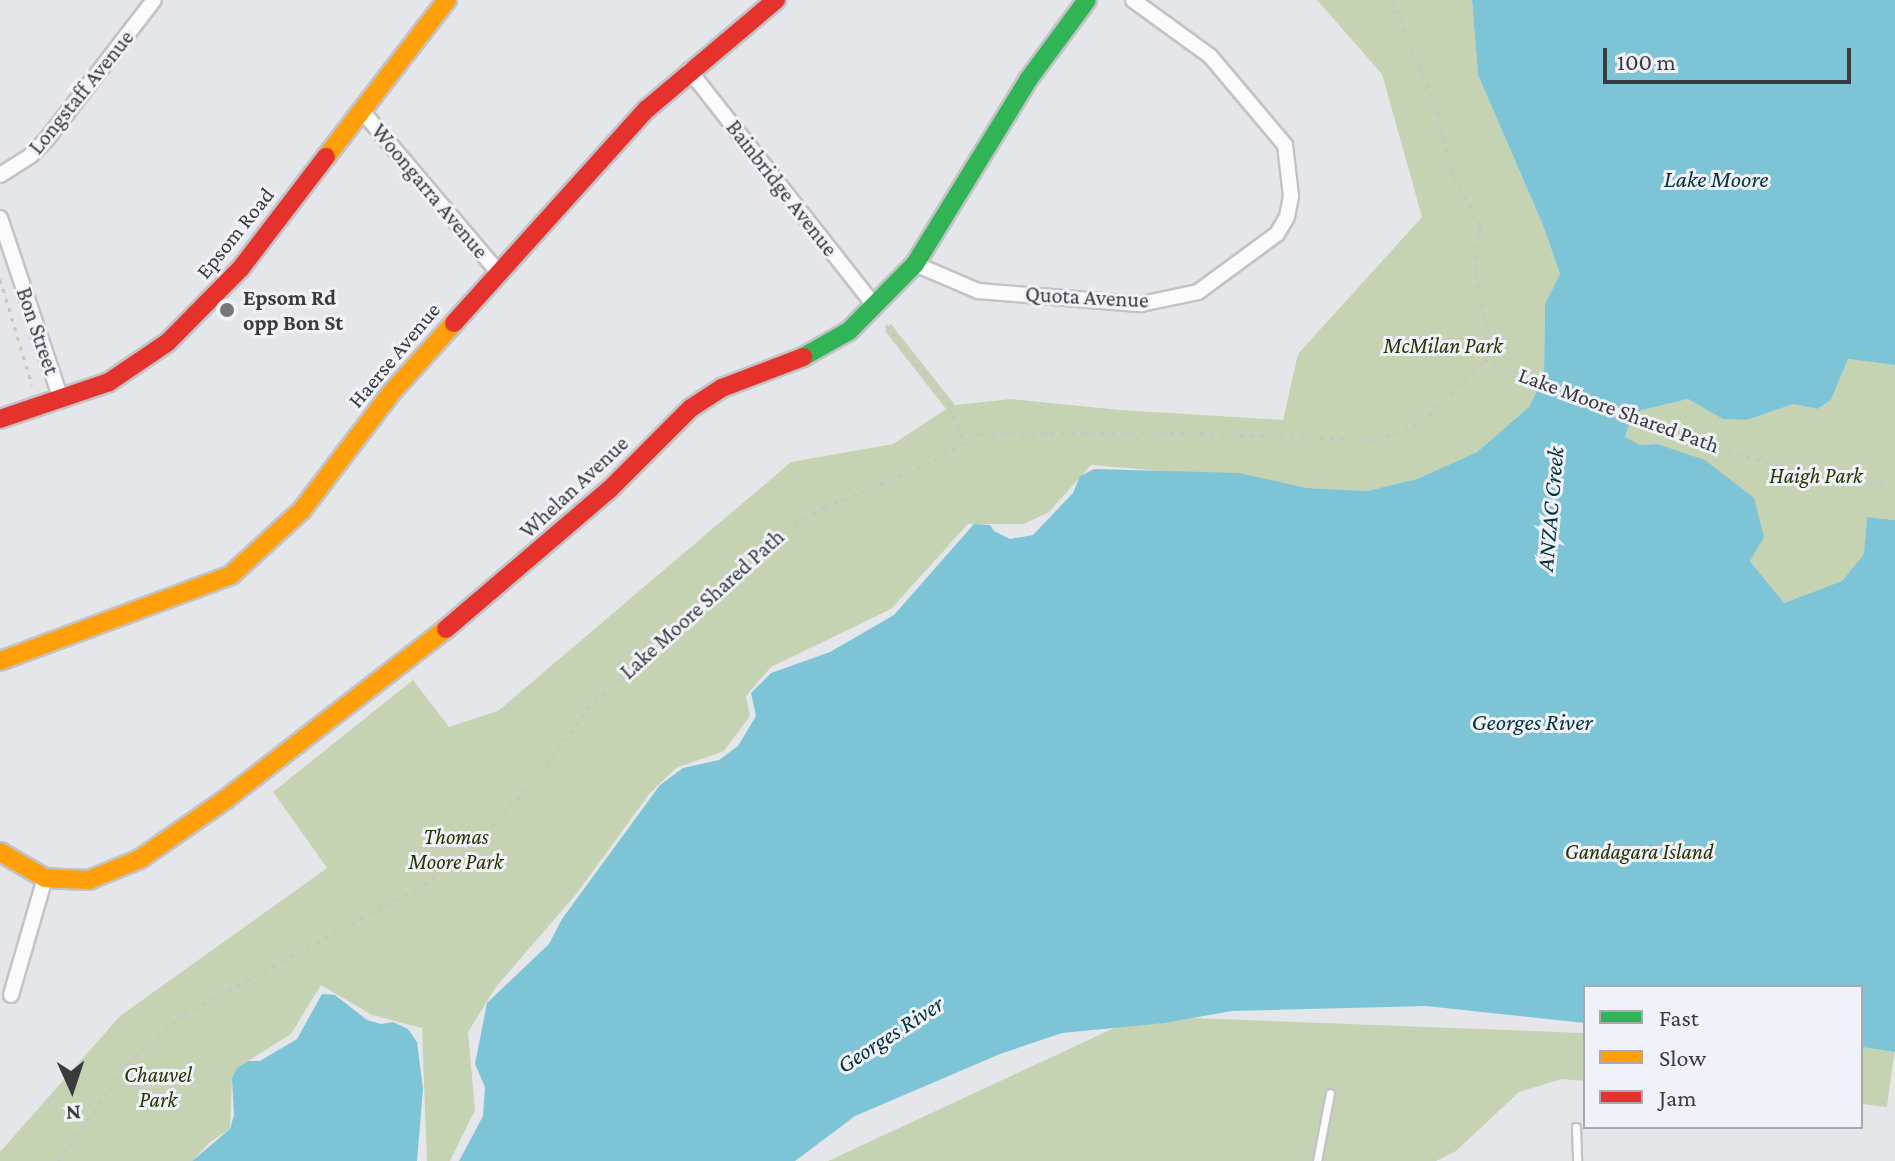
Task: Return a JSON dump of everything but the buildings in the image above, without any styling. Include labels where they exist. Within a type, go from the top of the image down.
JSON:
[{"type":"street","name":"Longstaff Avenue","points":[[0,175],[30,156],[47,139],[154,0]]},
{"type":"street","name":"Epsom Road","points":[[0,419],[61,399],[127,371],[199,313],[241,268],[447,0]]},
{"type":"street","name":"Haerse Avenue","points":[[0,661],[231,575],[302,510],[391,393],[497,271],[548,222],[647,109],[689,70],[776,0]]},
{"type":"street","name":"Whelan Avenue","points":[[0,852],[45,878],[89,880],[140,859],[226,799],[486,598],[609,490],[691,408],[722,388],[824,348],[849,331],[915,264],[1028,80],[1087,0]]},
{"type":"street","name":"Quota Avenue","points":[[915,264],[978,291],[1141,304],[1198,292],[1277,234],[1287,217],[1291,196],[1285,145],[1210,56],[1133,0]]},
{"type":"street","name":"Bainbridge Avenue","points":[[689,70],[875,306]]},
{"type":"street","name":"Woongarra Avenue","points":[[362,111],[497,271]]},
{"type":"street","name":"Bon Street","points":[[0,218],[61,399]]},
{"type":"street","points":[[11,995],[45,878]]},
{"type":"lane","points":[[1317,1161],[1330,1093]]},
{"type":"lane","points":[[1576,1127],[1577,1161]]},
{"type":"path","points":[[1393,0],[1440,119],[1450,169],[1480,225],[1475,274],[1488,330],[1484,360]]},
{"type":"path","name":"Bon Street","points":[[0,279],[32,385]]},
{"type":"path","points":[[886,325],[950,406],[964,442]]},
{"type":"path","name":"Lake Moore Shared Path","points":[[58,1161],[128,1064],[184,1014],[424,885],[497,822],[547,766],[587,709],[786,528],[825,507],[917,469],[981,434],[1160,432],[1376,440],[1422,422],[1484,360],[1764,462],[1849,484],[1895,482]]},
{"type":"green space","points":[[1317,0],[1472,0],[1478,75],[1543,225],[1560,274],[1545,304],[1544,376],[1529,407],[1477,452],[1417,479],[1367,491],[1307,488],[1270,480],[1091,465],[1049,512],[1024,524],[968,524],[891,609],[771,667],[746,696],[750,716],[724,751],[676,768],[650,793],[577,893],[496,987],[468,1032],[475,1110],[450,1161],[427,1161],[422,1028],[372,1015],[321,985],[291,1034],[237,1068],[232,1078],[230,1129],[209,1143],[192,1161],[0,1161],[0,1152],[120,1016],[327,868],[273,792],[413,680],[449,727],[498,711],[791,462],[893,444],[946,409],[885,331],[891,324],[955,405],[1011,399],[1120,410],[1283,420],[1298,354],[1422,217],[1382,74]]},
{"type":"green space","name":"Haigh Park","points":[[1848,359],[1895,365],[1895,520],[1867,517],[1864,554],[1842,581],[1784,603],[1657,444],[1640,445],[1625,438],[1634,412],[1688,399],[1724,419],[1747,420],[1793,404],[1817,409],[1831,400]]},
{"type":"green space","points":[[1140,1016],[1583,1033],[1583,1081],[1562,1079],[1519,1092],[1456,1151],[1436,1161],[828,1161]]},
{"type":"green space","points":[[1863,1047],[1895,1052],[1887,1107],[1863,1104]]},
{"type":"water","name":"Georges River","points":[[1472,0],[1895,0],[1895,365],[1848,359],[1831,400],[1817,409],[1793,404],[1747,420],[1723,419],[1688,399],[1634,412],[1625,437],[1640,445],[1657,444],[1705,460],[1754,498],[1764,537],[1750,561],[1784,603],[1842,581],[1864,554],[1867,517],[1895,520],[1895,1052],[1863,1047],[1863,985],[1583,985],[1583,1023],[1426,1006],[1232,1011],[1164,1023],[1062,1033],[1000,1054],[855,1116],[795,1161],[459,1161],[483,1116],[485,1087],[475,1064],[487,1003],[549,944],[562,919],[660,785],[683,768],[719,760],[738,746],[756,716],[751,693],[771,673],[830,652],[894,615],[974,524],[990,525],[994,531],[1010,539],[1033,535],[1073,493],[1080,476],[1094,469],[1239,473],[1307,488],[1367,491],[1417,479],[1477,452],[1529,407],[1544,376],[1545,304],[1560,274],[1543,225],[1478,75]]},
{"type":"water","points":[[322,994],[335,995],[367,1020],[381,1024],[393,1022],[408,1029],[417,1042],[423,1089],[417,1161],[192,1161],[230,1129],[234,1115],[232,1078],[237,1068],[248,1061],[260,1061],[297,1039]]},
{"type":"traffic: fast","points":[[803,357],[849,331],[915,264],[1028,80],[1087,0]]},
{"type":"traffic: slow","points":[[326,157],[447,0]]},
{"type":"traffic: slow","points":[[0,661],[231,575],[302,510],[391,393],[454,323]]},
{"type":"traffic: slow","points":[[0,852],[45,878],[63,879],[89,880],[140,859],[226,799],[446,629]]},
{"type":"traffic: jam","points":[[454,323],[647,109],[776,0]]},
{"type":"traffic: jam","points":[[0,419],[109,382],[168,342],[241,268],[326,157]]},
{"type":"traffic: jam","points":[[446,629],[609,490],[691,408],[722,388],[803,357]]},
{"type":"place","name":"Epsom Rd opp Bon St","points":[[227,310]]},
{"type":"water label","name":"Lake Moore","points":[[1716,179]]},
{"type":"water label","name":"ANZAC Creek","points":[[1550,509]]},
{"type":"park label","name":"McMilan Park","points":[[1443,346]]},
{"type":"park label","name":"Thomas Moore Park","points":[[456,848]]},
{"type":"park label","name":"Gandagara Island","points":[[1639,852]]},
{"type":"park label","name":"Chauvel Park","points":[[158,1086]]}]
